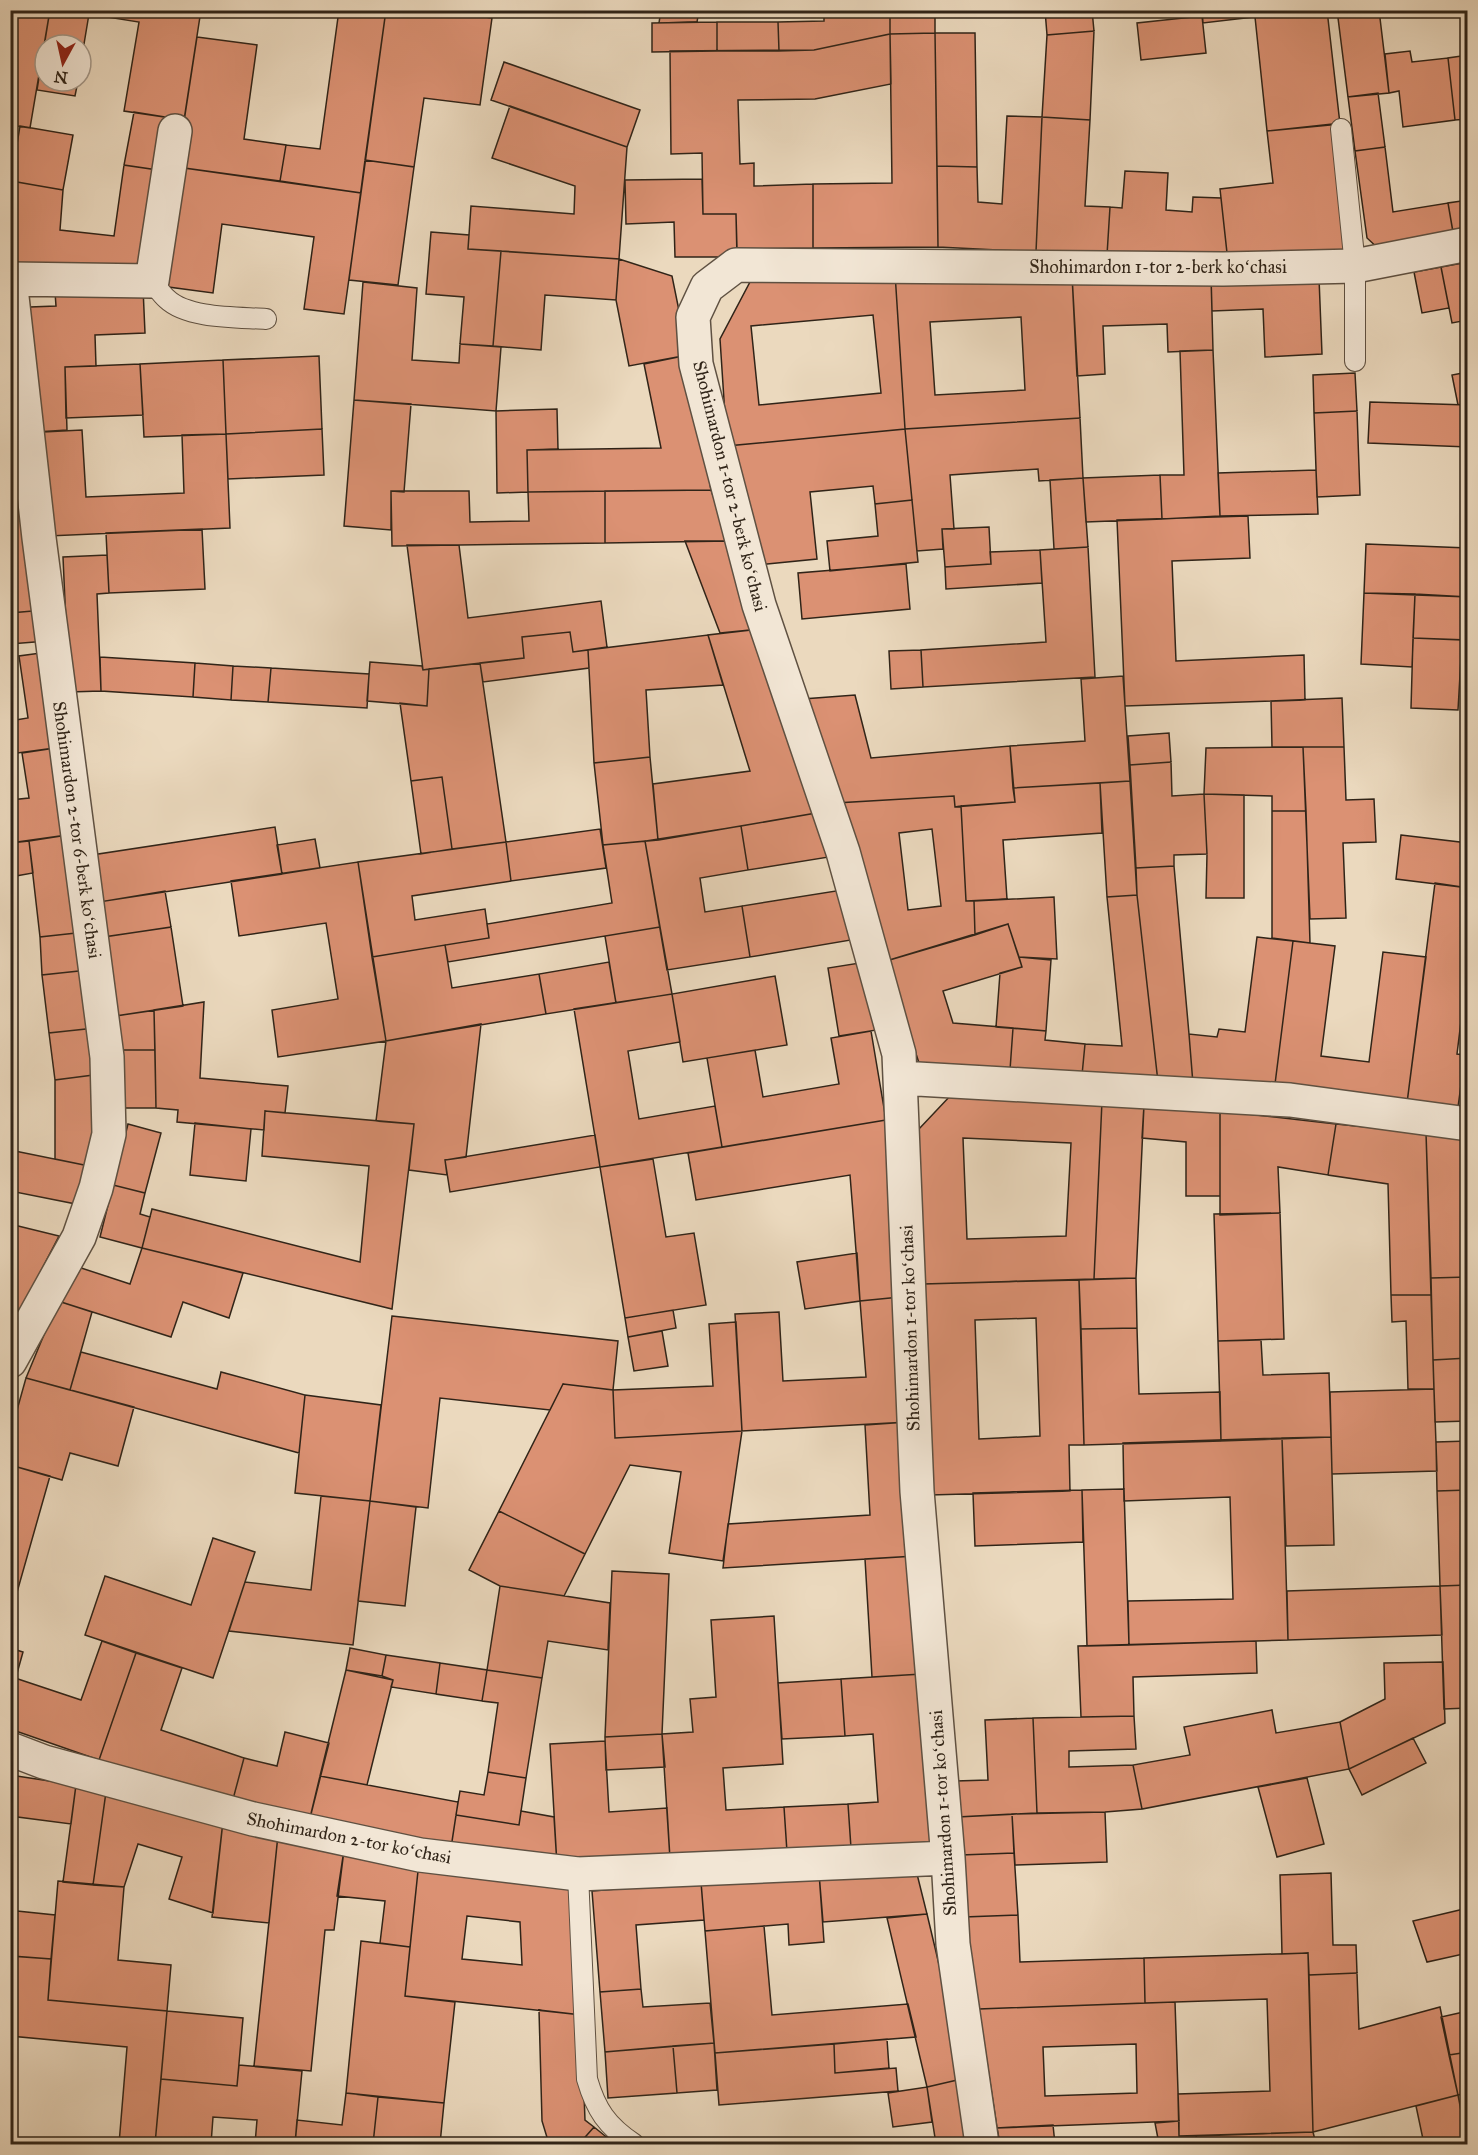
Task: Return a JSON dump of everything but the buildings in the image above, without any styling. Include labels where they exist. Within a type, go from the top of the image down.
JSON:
[{"type":"street","points":[[11,279],[152,281],[175,131]]},
{"type":"street","name":"Shohimardon 1-tor 2-berk koʻchasi","points":[[900,1078],[899,1054],[843,852],[759,605],[696,364],[693,317],[707,287],[736,265],[1212,269],[1355,266],[1467,244]]},
{"type":"street","name":"Shohimardon 2-tor 6-berk koʻchasi","points":[[10,1361],[79,1237],[96,1188],[109,1134],[107,1057],[39,538],[11,279]]},
{"type":"street","points":[[900,1078],[1290,1100],[1467,1124]]},
{"type":"street","name":"Shohimardon 1-tor koʻchasi","points":[[900,1078],[917,1491],[948,1858],[953,1944],[982,2145]]},
{"type":"street","name":"Shohimardon 2-tor koʻchasi","points":[[10,1749],[44,1762],[253,1819],[420,1855],[578,1874],[948,1858]]},
{"type":"lane","points":[[1341,129],[1355,266],[1355,361]]},
{"type":"lane","points":[[152,281],[167,300],[195,313],[266,319]]},
{"type":"lane","points":[[578,1874],[587,2079],[594,2101],[603,2117],[633,2145]]}]
